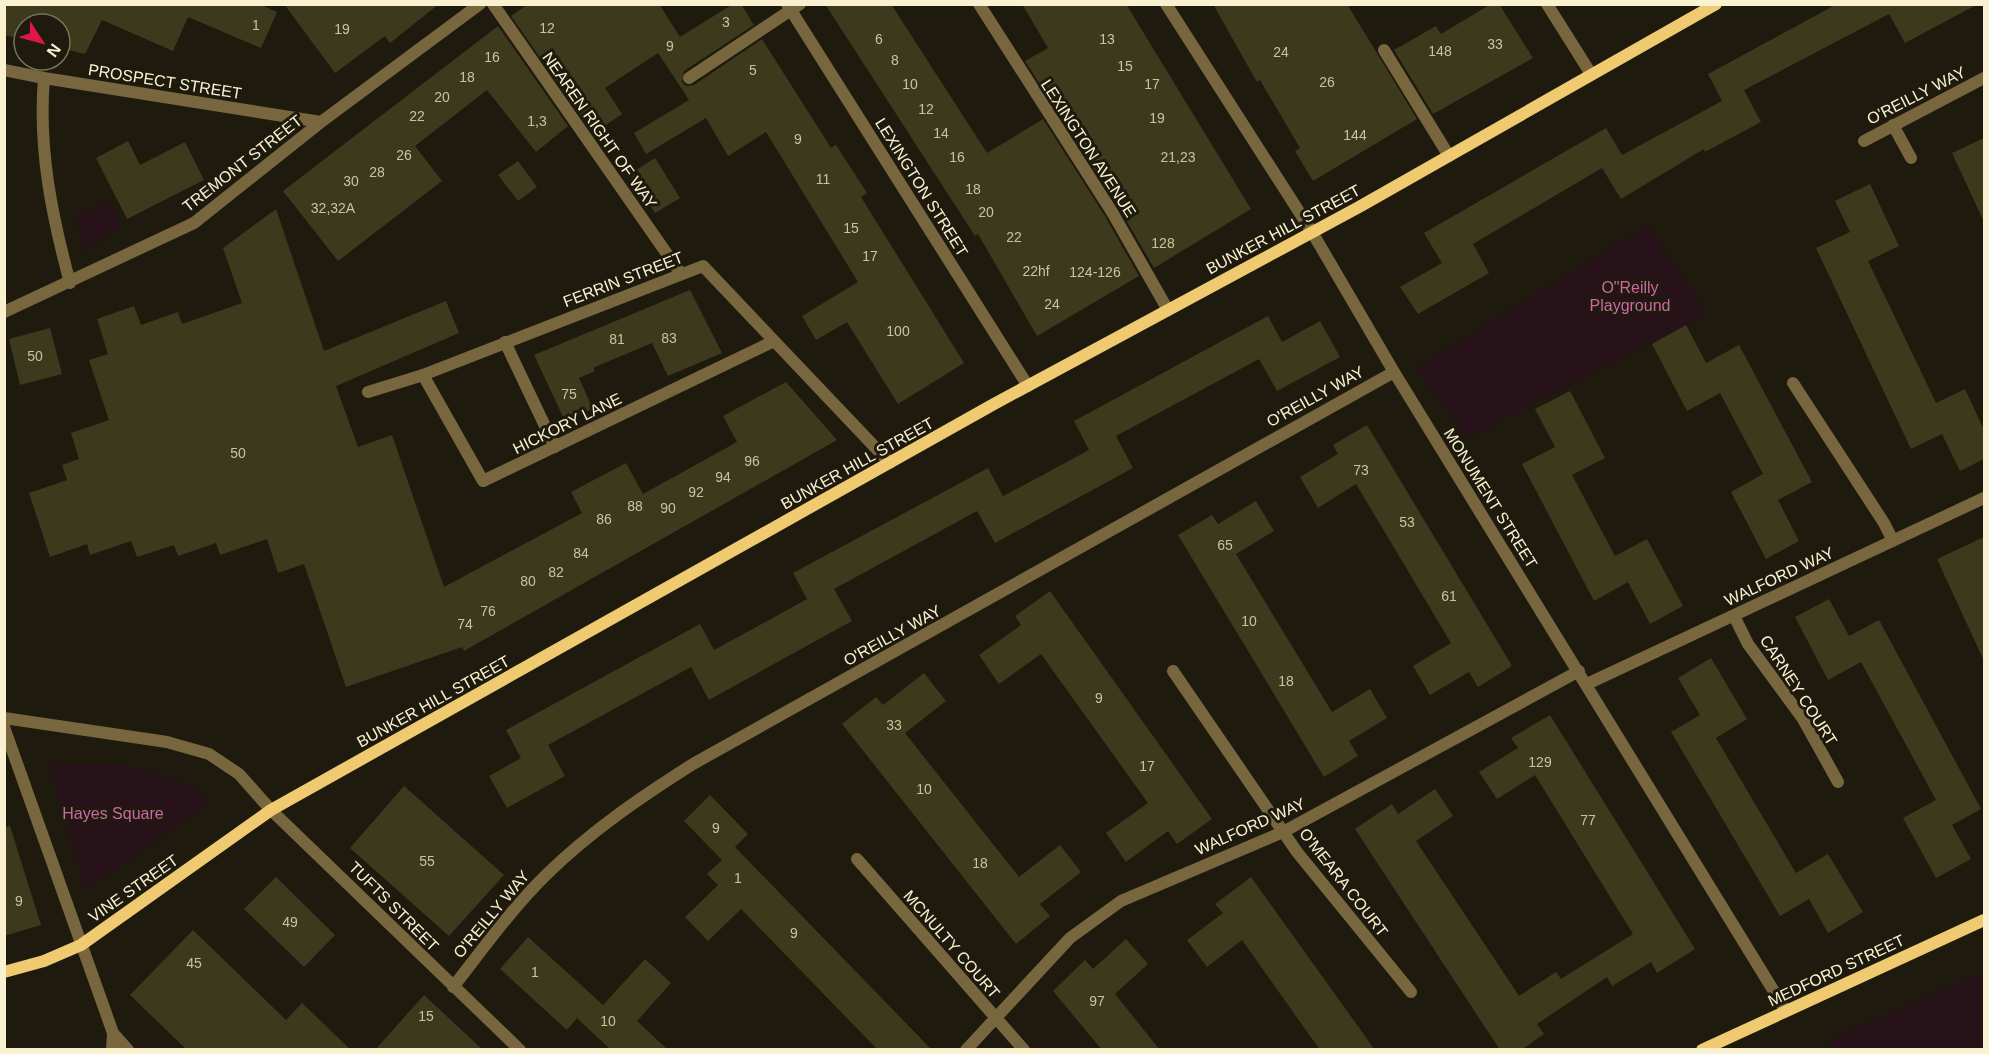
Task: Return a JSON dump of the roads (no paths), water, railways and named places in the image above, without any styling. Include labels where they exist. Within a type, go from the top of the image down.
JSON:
[{"type":"main road","name":"BUNKER HILL STREET","points":[[271,810],[890,463],[1449,156],[1716,4]]},
{"type":"main road","name":"VINE STREET","points":[[4,972],[44,961],[81,945],[271,810]]},
{"type":"main road","name":"MEDFORD STREET","points":[[1702,1050],[1984,920]]},
{"type":"street","name":"TREMONT STREET","points":[[4,312],[194,223],[321,122],[480,4]]},
{"type":"street","name":"NEAREN RIGHT OF WAY","points":[[493,4],[681,274]]},
{"type":"street","name":"LEXINGTON AVENUE","points":[[979,4],[1112,212],[1168,310]]},
{"type":"street","name":"MONUMENT STREET","points":[[1166,4],[1312,232],[1394,372],[1786,1011]]},
{"type":"street","points":[[1547,4],[1591,74]]},
{"type":"street","points":[[689,78],[792,6]]},
{"type":"street","name":"LEXINGTON STREET","points":[[792,6],[1028,387]]},
{"type":"street","points":[[1384,50],[1449,156]]},
{"type":"street","name":"PROSPECT STREET","points":[[4,70],[321,122]]},
{"type":"street","points":[[44,78],[41,116],[53,221],[70,283]]},
{"type":"street","name":"O'REILLY WAY","points":[[1863,141],[1984,78]]},
{"type":"street","points":[[1893,125],[1911,158]]},
{"type":"street","name":"FERRIN STREET","points":[[368,392],[423,375],[703,266],[890,463]]},
{"type":"street","name":"HICKORY LANE","points":[[423,375],[483,481],[774,341]]},
{"type":"street","points":[[505,342],[555,447]]},
{"type":"street","name":"O'REILLY WAY","points":[[453,987],[545,875],[590,835],[642,796],[703,759],[1394,372]]},
{"type":"street","points":[[1793,383],[1884,523],[1893,541]]},
{"type":"street","name":"WALFORD WAY","points":[[1587,684],[1984,498]]},
{"type":"street","name":"CARNEY COURT","points":[[1734,616],[1748,644],[1803,719],[1838,782]]},
{"type":"street","name":"O'MEARA COURT","points":[[1173,670],[1283,832],[1411,992]]},
{"type":"street","name":"WALFORD WAY","points":[[966,1050],[1070,938],[1114,905],[1132,894],[1283,832],[1579,671]]},
{"type":"street","points":[[4,718],[167,742],[209,754],[239,774],[271,810]]},
{"type":"street","points":[[4,727],[113,1033],[128,1050]]},
{"type":"street","name":"TUFTS STREET","points":[[271,810],[520,1050]]},
{"type":"street","name":"MCNULTY COURT","points":[[857,859],[1024,1050]]},
{"type":"street","points":[[112,1050],[113,1033]]},
{"type":"park label","name":"O\"Reilly Playground","points":[[1630,296]]},
{"type":"park label","name":"Hayes Square","points":[[113,813]]}]
